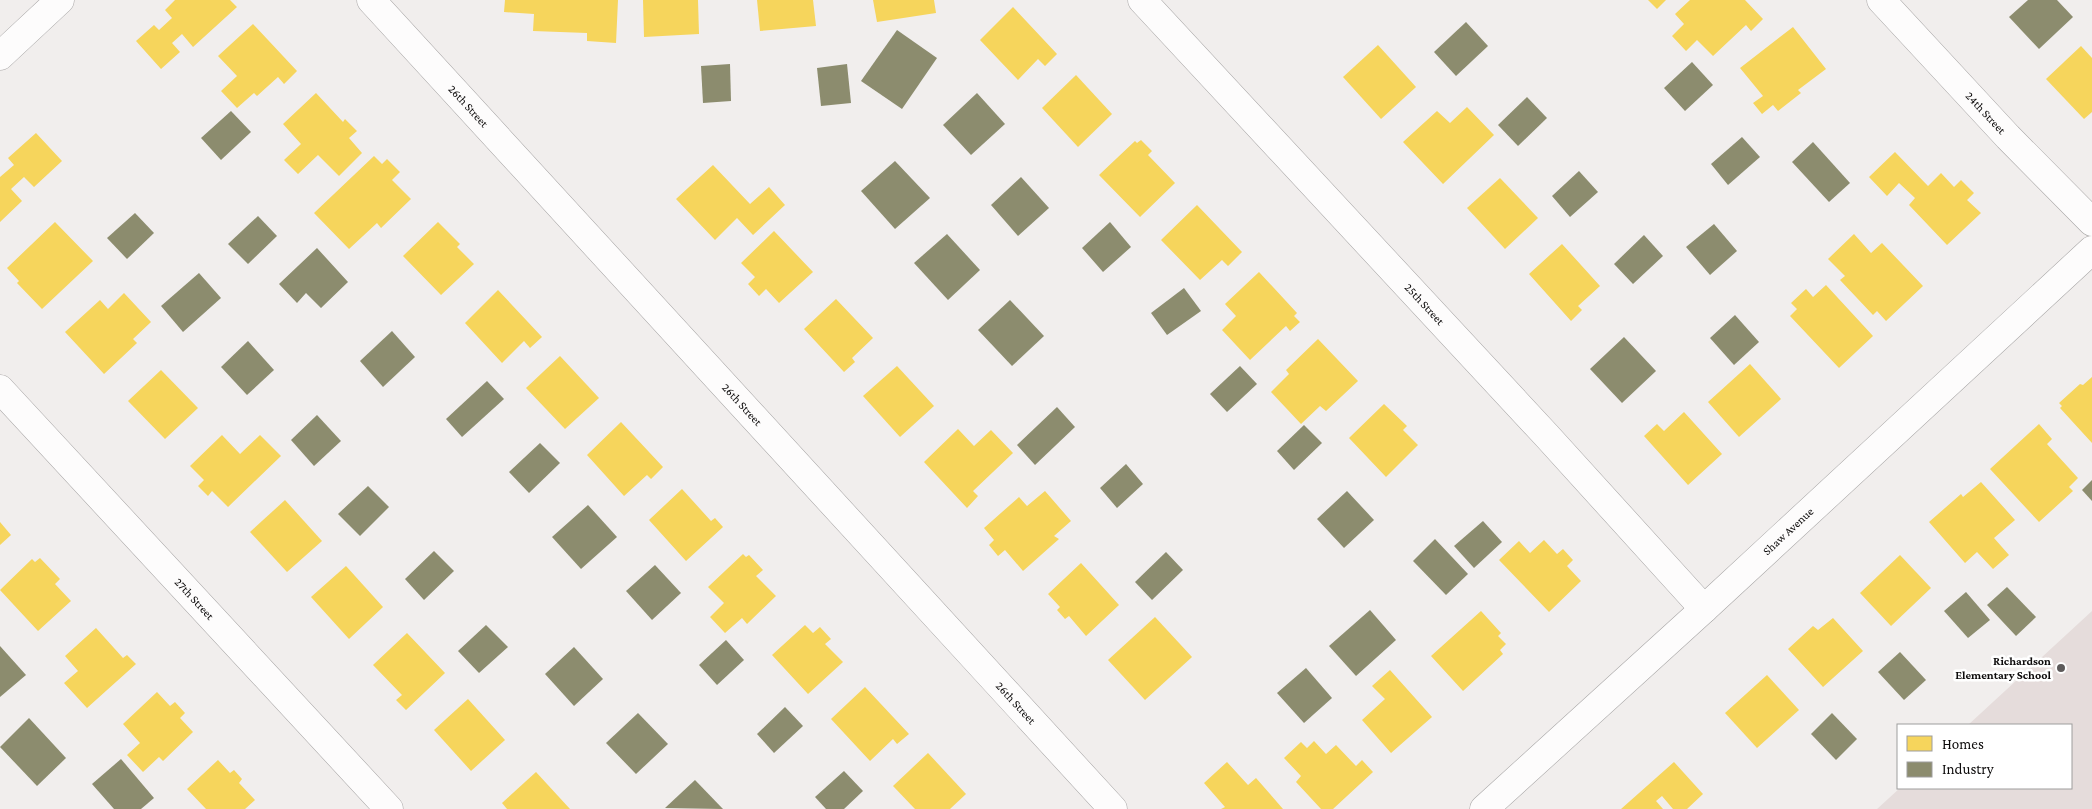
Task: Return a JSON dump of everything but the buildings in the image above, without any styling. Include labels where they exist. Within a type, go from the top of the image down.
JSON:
[{"type":"street","points":[[0,56],[60,0]]},
{"type":"street","name":"26th Street","points":[[371,0],[1113,809]]},
{"type":"street","name":"25th Street","points":[[1142,0],[1547,436],[1704,609]]},
{"type":"street","name":"24th Street","points":[[1881,0],[2008,137],[2092,222]]},
{"type":"street","name":"Shaw Avenue","points":[[1484,809],[1704,609],[2092,250]]},
{"type":"street","name":"27th Street","points":[[0,389],[389,809]]},
{"type":"shaded area","name":"Richardson Elementary School","points":[[2092,611],[2092,809],[1877,809],[1899,789],[2072,789],[2072,724],[1969,724]]},
{"type":"place","name":"Richardson Elementary School","points":[[2061,668]]}]
